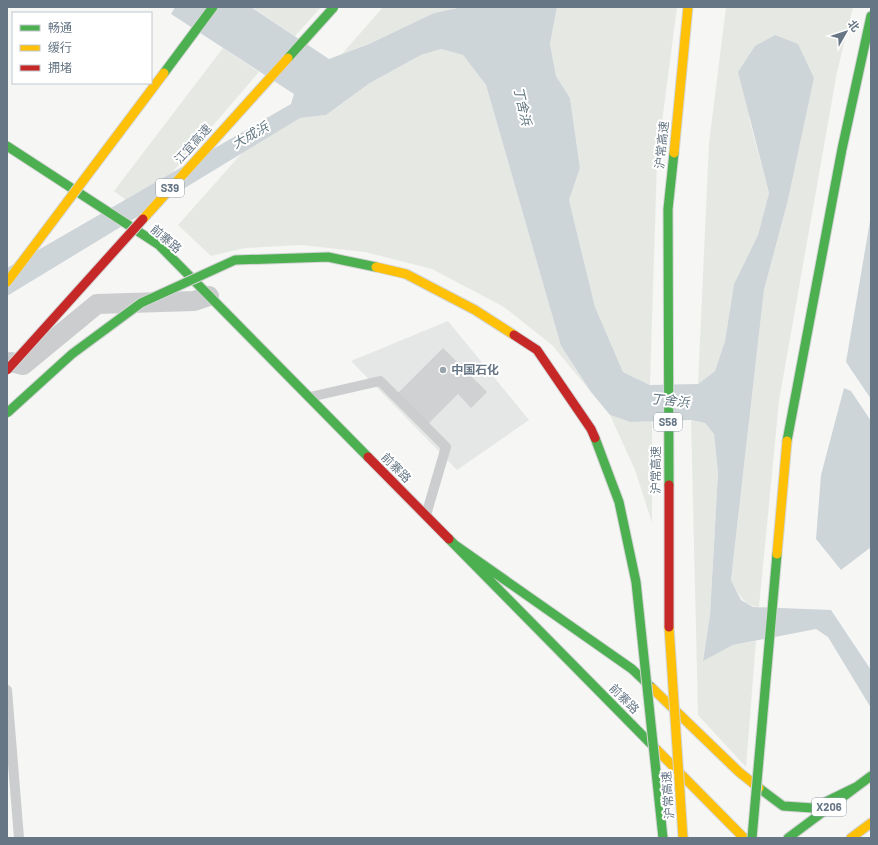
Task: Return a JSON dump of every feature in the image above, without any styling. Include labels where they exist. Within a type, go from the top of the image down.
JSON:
[{"type":"main road","points":[[7,282],[61,212],[213,7]]},
{"type":"main road","name":"江宜高速","points":[[7,370],[334,7]]},
{"type":"main road","name":"沪常高速","points":[[683,838],[669,626],[668,209],[688,7]]},
{"type":"main road","points":[[752,838],[787,441],[842,149],[871,16]]},
{"type":"main road","name":"前寨路","points":[[7,146],[159,245],[744,838]]},
{"type":"main road","points":[[787,441],[843,196]]},
{"type":"main road","points":[[7,413],[72,354],[141,303],[236,260],[328,257],[406,274],[475,310],[537,350],[591,429],[619,502],[636,582],[663,838]]},
{"type":"main road","points":[[455,545],[632,669],[739,772],[783,806],[813,808],[856,787]]},
{"type":"main road","name":"X206","points":[[788,838],[871,776]]},
{"type":"main road","points":[[851,838],[871,823]]},
{"type":"street","points":[[7,360],[23,365],[97,304],[194,301],[209,296]]},
{"type":"lane","points":[[309,397],[380,381],[446,448],[426,515]]},
{"type":"lane","points":[[7,690],[19,838]]},
{"type":"shaded area","points":[[252,7],[321,7],[295,36]]},
{"type":"shaded area","points":[[383,7],[462,7],[434,13],[369,44],[342,54]]},
{"type":"shaded area","points":[[557,7],[677,7],[657,161],[650,385],[623,372],[595,307],[569,200],[580,168],[570,98],[556,76],[550,44]]},
{"type":"shaded area","points":[[726,7],[853,7],[837,72],[779,401],[759,607],[753,606],[745,601],[731,580],[764,290],[788,200],[814,78],[749,118],[769,193],[758,235],[734,284],[725,341],[715,371],[698,384],[709,143]]},
{"type":"shaded area","points":[[223,48],[259,72],[171,174],[126,200],[114,191]]},
{"type":"shaded area","points":[[441,49],[463,55],[486,85],[561,346],[591,392],[552,345],[504,307],[432,269],[365,252],[301,245],[245,248],[211,256],[178,225],[242,153],[300,118],[326,115],[370,83],[421,55]]},
{"type":"shaded area","points":[[448,321],[529,420],[457,470],[351,361]]},
{"type":"shaded area","points":[[610,415],[630,422],[652,421],[652,523],[635,470]]},
{"type":"shaded area","points":[[691,420],[705,423],[714,434],[718,473],[710,615],[703,660],[733,645],[756,641],[746,767],[698,715]]},
{"type":"water","points":[[175,7],[251,7],[329,59],[369,44],[434,13],[462,7],[557,7],[550,44],[556,76],[570,98],[580,168],[569,200],[595,307],[623,372],[650,385],[698,384],[715,371],[725,341],[734,284],[758,235],[769,193],[738,72],[755,46],[775,35],[798,44],[814,78],[788,200],[764,290],[731,580],[741,600],[753,607],[831,610],[871,670],[871,708],[828,637],[816,629],[733,645],[703,661],[710,615],[718,473],[714,434],[705,423],[691,420],[630,422],[610,415],[591,392],[561,346],[486,85],[463,55],[441,49],[421,55],[370,83],[326,115],[300,118],[7,296],[7,268],[291,104],[294,94],[171,14]]},
{"type":"water","points":[[871,215],[871,399],[846,362]]},
{"type":"water","points":[[844,388],[851,391],[871,421],[871,547],[841,570],[816,539],[821,475]]},
{"type":"building","name":"中国石化","points":[[443,348],[487,392],[471,408],[458,394],[426,426],[396,395]]},
{"type":"traffic: fast","points":[[164,73],[213,7]]},
{"type":"traffic: fast","points":[[288,58],[334,7]]},
{"type":"traffic: fast","points":[[787,441],[842,149],[871,16]]},
{"type":"traffic: fast","points":[[7,146],[159,245],[368,457]]},
{"type":"traffic: fast","points":[[669,485],[668,209],[674,153]]},
{"type":"traffic: fast","points":[[7,413],[72,354],[141,303],[235,260],[328,257],[376,267]]},
{"type":"traffic: fast","points":[[595,438],[619,502],[636,582],[663,838]]},
{"type":"traffic: fast","points":[[449,539],[656,749]]},
{"type":"traffic: fast","points":[[455,545],[632,669],[652,688]]},
{"type":"traffic: fast","points":[[752,838],[777,554]]},
{"type":"traffic: fast","points":[[788,838],[871,776]]},
{"type":"traffic: fast","points":[[759,788],[783,806],[813,808],[856,787]]},
{"type":"traffic: slow","points":[[674,153],[688,7]]},
{"type":"traffic: slow","points":[[143,219],[288,58]]},
{"type":"traffic: slow","points":[[7,282],[164,73]]},
{"type":"traffic: slow","points":[[376,267],[406,274],[475,310],[514,335]]},
{"type":"traffic: slow","points":[[777,554],[787,441]]},
{"type":"traffic: slow","points":[[669,627],[683,838]]},
{"type":"traffic: slow","points":[[652,688],[739,772],[759,788]]},
{"type":"traffic: slow","points":[[656,749],[744,838]]},
{"type":"traffic: slow","points":[[851,838],[871,823]]},
{"type":"traffic: jam","points":[[7,370],[143,219]]},
{"type":"traffic: jam","points":[[514,335],[537,350],[591,429],[595,438]]},
{"type":"traffic: jam","points":[[368,457],[449,539]]},
{"type":"traffic: jam","points":[[669,485],[669,627]]},
{"type":"place","name":"中国石化","points":[[443,370]]},
{"type":"water label","name":"丁舍浜","points":[[523,106]]},
{"type":"water label","name":"大成浜","points":[[250,135]]},
{"type":"water label","name":"丁舍浜","points":[[670,400]]}]
